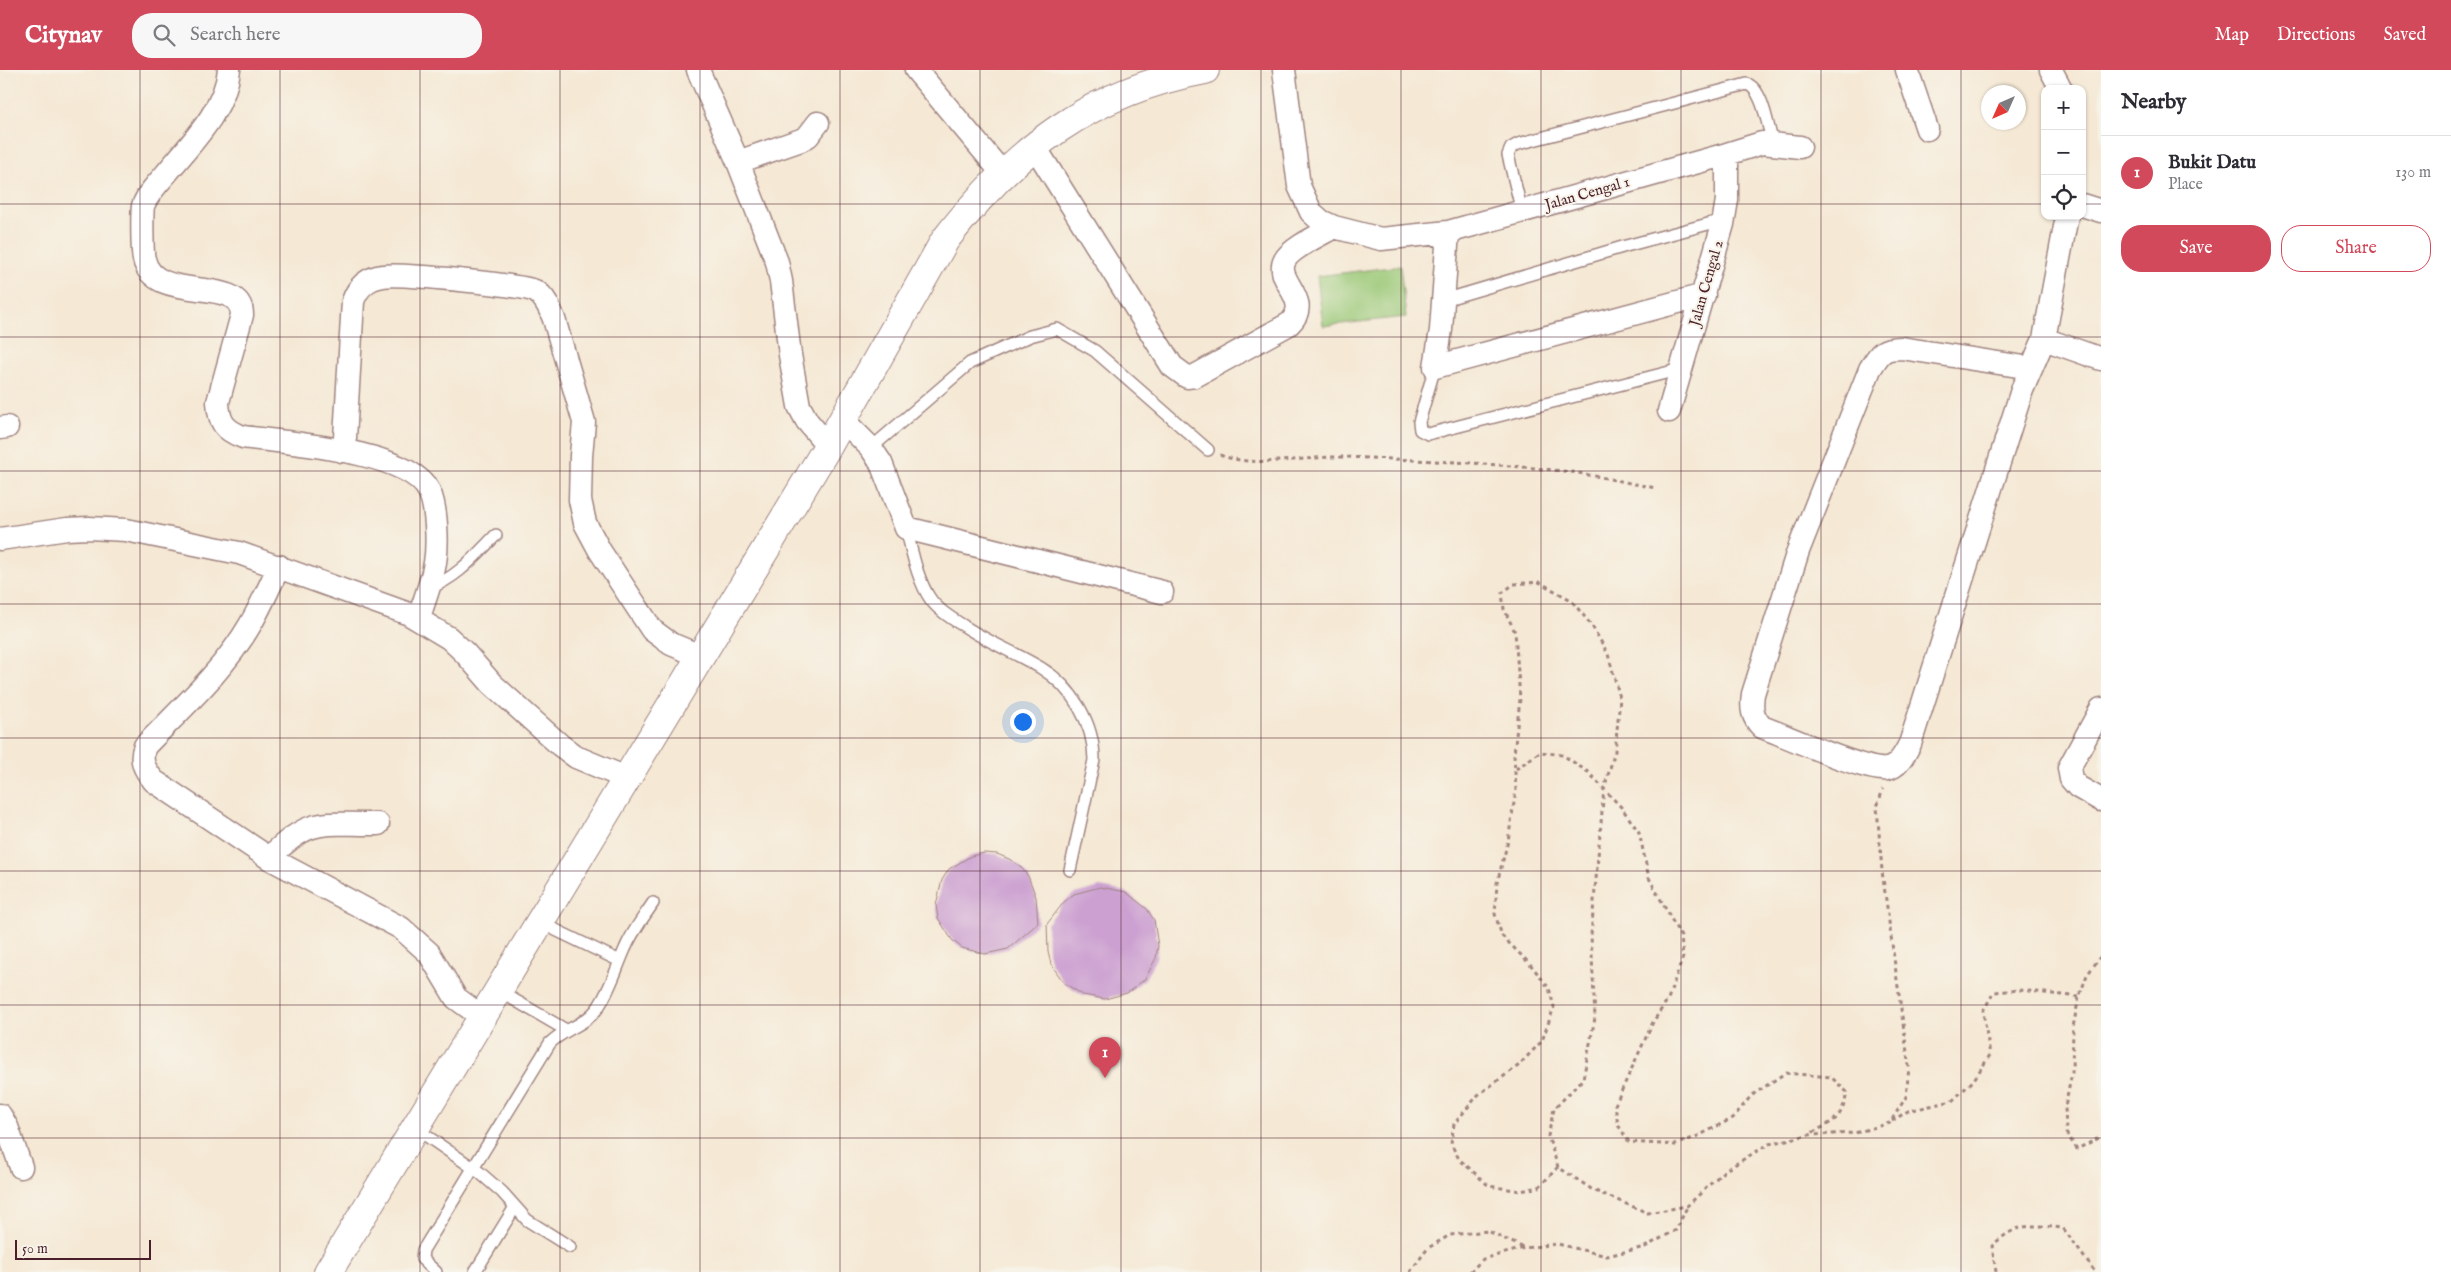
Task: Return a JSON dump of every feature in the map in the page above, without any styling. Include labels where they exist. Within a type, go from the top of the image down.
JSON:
[{"type":"street","points":[[229,70],[224,94],[215,110],[157,184],[143,207],[143,258],[152,276],[162,282],[228,294],[238,301],[242,308],[242,316],[218,402],[219,416],[227,429],[243,437],[342,451],[381,459],[407,469],[429,491],[433,504],[436,546],[435,563],[419,618]]},
{"type":"street","points":[[698,70],[738,162],[777,262],[799,406],[807,420],[828,446]]},
{"type":"street","points":[[916,70],[1003,174]]},
{"type":"street","points":[[328,1272],[828,446],[945,240],[967,212],[1003,174],[1034,146],[1073,117],[1109,98],[1168,77],[1205,70]]},
{"type":"street","name":"Jalan Cengal 1","points":[[1284,70],[1299,186],[1311,212],[1321,221],[1334,227],[1381,239],[1448,232],[1727,154],[1756,144],[1800,147]]},
{"type":"street","points":[[1907,70],[1927,129]]},
{"type":"street","points":[[2051,70],[2059,85]]},
{"type":"street","points":[[738,162],[801,140],[808,136],[818,123]]},
{"type":"street","points":[[1034,146],[1172,366],[1187,377],[1195,376],[1295,319],[1299,305],[1283,270],[1285,259],[1292,252],[1334,227]]},
{"type":"street","name":"Jalan Cengal 2","points":[[1669,411],[1704,295],[1723,220],[1728,174],[1727,154]]},
{"type":"street","points":[[2086,205],[2101,211]]},
{"type":"street","points":[[2031,368],[1901,348],[1888,348],[1880,354],[1870,369],[1798,551],[1753,694],[1752,707],[1755,720],[1762,727],[1868,767],[1888,769],[1901,760],[1910,744],[2031,368],[2044,340],[2066,220]]},
{"type":"street","points":[[1448,232],[1444,300],[1434,367],[1704,295]]},
{"type":"street","points":[[342,451],[345,438],[353,301],[364,283],[384,276],[458,281],[534,290],[547,303],[554,319],[584,422],[580,500],[585,523],[600,551],[652,630],[671,644],[700,656]]},
{"type":"street","points":[[2044,340],[2101,359]]},
{"type":"street","points":[[843,420],[871,448],[880,463],[906,528],[1162,592]]},
{"type":"street","points":[[0,538],[66,529],[106,528],[239,553],[419,618],[454,643],[492,684],[560,745],[576,757],[626,778]]},
{"type":"street","points":[[279,566],[250,626],[232,652],[145,746],[141,755],[143,764],[154,781],[269,858],[401,928],[416,939],[441,970],[456,998],[482,1017]]},
{"type":"street","points":[[2101,710],[2069,768],[2071,779],[2078,788],[2101,800]]},
{"type":"street","points":[[269,858],[283,843],[305,829],[334,822],[378,824]]},
{"type":"street","points":[[0,1115],[7,1127],[21,1167]]},
{"type":"lane","points":[[1522,212],[1509,150],[1518,144],[1573,129],[1747,84],[1752,86],[1760,98],[1772,144]]},
{"type":"lane","points":[[1444,300],[1626,246],[1723,220]]},
{"type":"lane","points":[[871,448],[970,363],[1030,336],[1057,329],[1095,351],[1208,450]]},
{"type":"lane","points":[[1434,367],[1419,422],[1420,430],[1428,434],[1681,369]]},
{"type":"lane","points":[[906,528],[923,584],[930,599],[940,610],[990,643],[1042,668],[1076,702],[1087,721],[1094,747],[1094,760],[1070,870]]},
{"type":"lane","points":[[428,589],[455,574],[496,535]]},
{"type":"lane","points":[[436,1272],[426,1264],[421,1255],[550,1043],[566,1030],[588,1018],[597,1009],[630,938],[653,903]]},
{"type":"lane","points":[[539,922],[620,961]]},
{"type":"lane","points":[[498,990],[566,1030]]},
{"type":"lane","points":[[415,1128],[474,1168],[502,1192],[527,1220],[570,1247]]},
{"type":"lane","points":[[475,1272],[515,1207]]},
{"type":"path","points":[[1208,450],[1228,458],[1272,461],[1341,457],[1489,465],[1571,472],[1656,488]]},
{"type":"path","points":[[1558,1167],[1539,1187],[1520,1191],[1489,1186],[1459,1159],[1451,1144],[1454,1124],[1478,1095],[1518,1066],[1542,1041],[1554,1007],[1548,988],[1530,964],[1502,936],[1495,914],[1497,883],[1508,841],[1516,790],[1515,769],[1520,699],[1515,632],[1504,609],[1502,593],[1514,584],[1539,582],[1571,600],[1592,626],[1608,654],[1620,698],[1615,751],[1604,789],[1592,935],[1594,1018],[1583,1080],[1554,1109],[1548,1136],[1558,1167],[1594,1190],[1648,1213],[1687,1206]]},
{"type":"path","points":[[1515,769],[1540,752],[1563,755],[1588,772],[1622,807],[1639,832],[1649,878],[1681,937],[1683,957],[1668,999],[1653,1022],[1615,1105],[1618,1125],[1629,1142],[1675,1145],[1698,1136],[1733,1118],[1751,1096],[1785,1073],[1831,1076],[1847,1092],[1843,1111],[1830,1124],[1808,1135]]},
{"type":"path","points":[[1888,769],[1877,807],[1894,970],[1909,1068],[1906,1097],[1890,1123]]},
{"type":"path","points":[[2101,956],[2087,975],[2079,997],[2073,1027],[2072,1073],[2065,1108],[2066,1133],[2077,1149],[2101,1136]]},
{"type":"path","points":[[1470,1272],[1483,1259],[1524,1248],[1558,1244],[1607,1256],[1644,1247],[1676,1230],[1687,1206],[1724,1171],[1769,1144],[1808,1135],[1855,1133],[1890,1123],[1908,1111],[1952,1101],[1973,1081],[1990,1056],[1988,1031],[1983,1012],[1994,992],[2020,990],[2079,997]]},
{"type":"path","points":[[1996,1272],[1992,1246],[2003,1235],[2028,1224],[2062,1228],[2095,1272]]},
{"type":"path","points":[[1410,1272],[1428,1248],[1450,1235],[1488,1231],[1524,1248]]},
{"type":"green space","points":[[1400,266],[1406,317],[1323,326],[1317,276]]},
{"type":"building","points":[[984,853],[997,854],[1009,859],[1020,866],[1028,876],[1036,897],[1038,923],[1008,949],[985,954],[962,948],[952,940],[938,918],[936,905],[942,880],[949,869],[971,856]]},
{"type":"building","points":[[1100,887],[1126,892],[1147,909],[1154,920],[1158,946],[1156,958],[1145,979],[1127,993],[1105,999],[1083,995],[1064,983],[1051,964],[1048,952],[1047,924],[1064,902],[1074,894]]},
{"type":"place","name":"Bukit Datu","points":[[1105,1078]]}]
